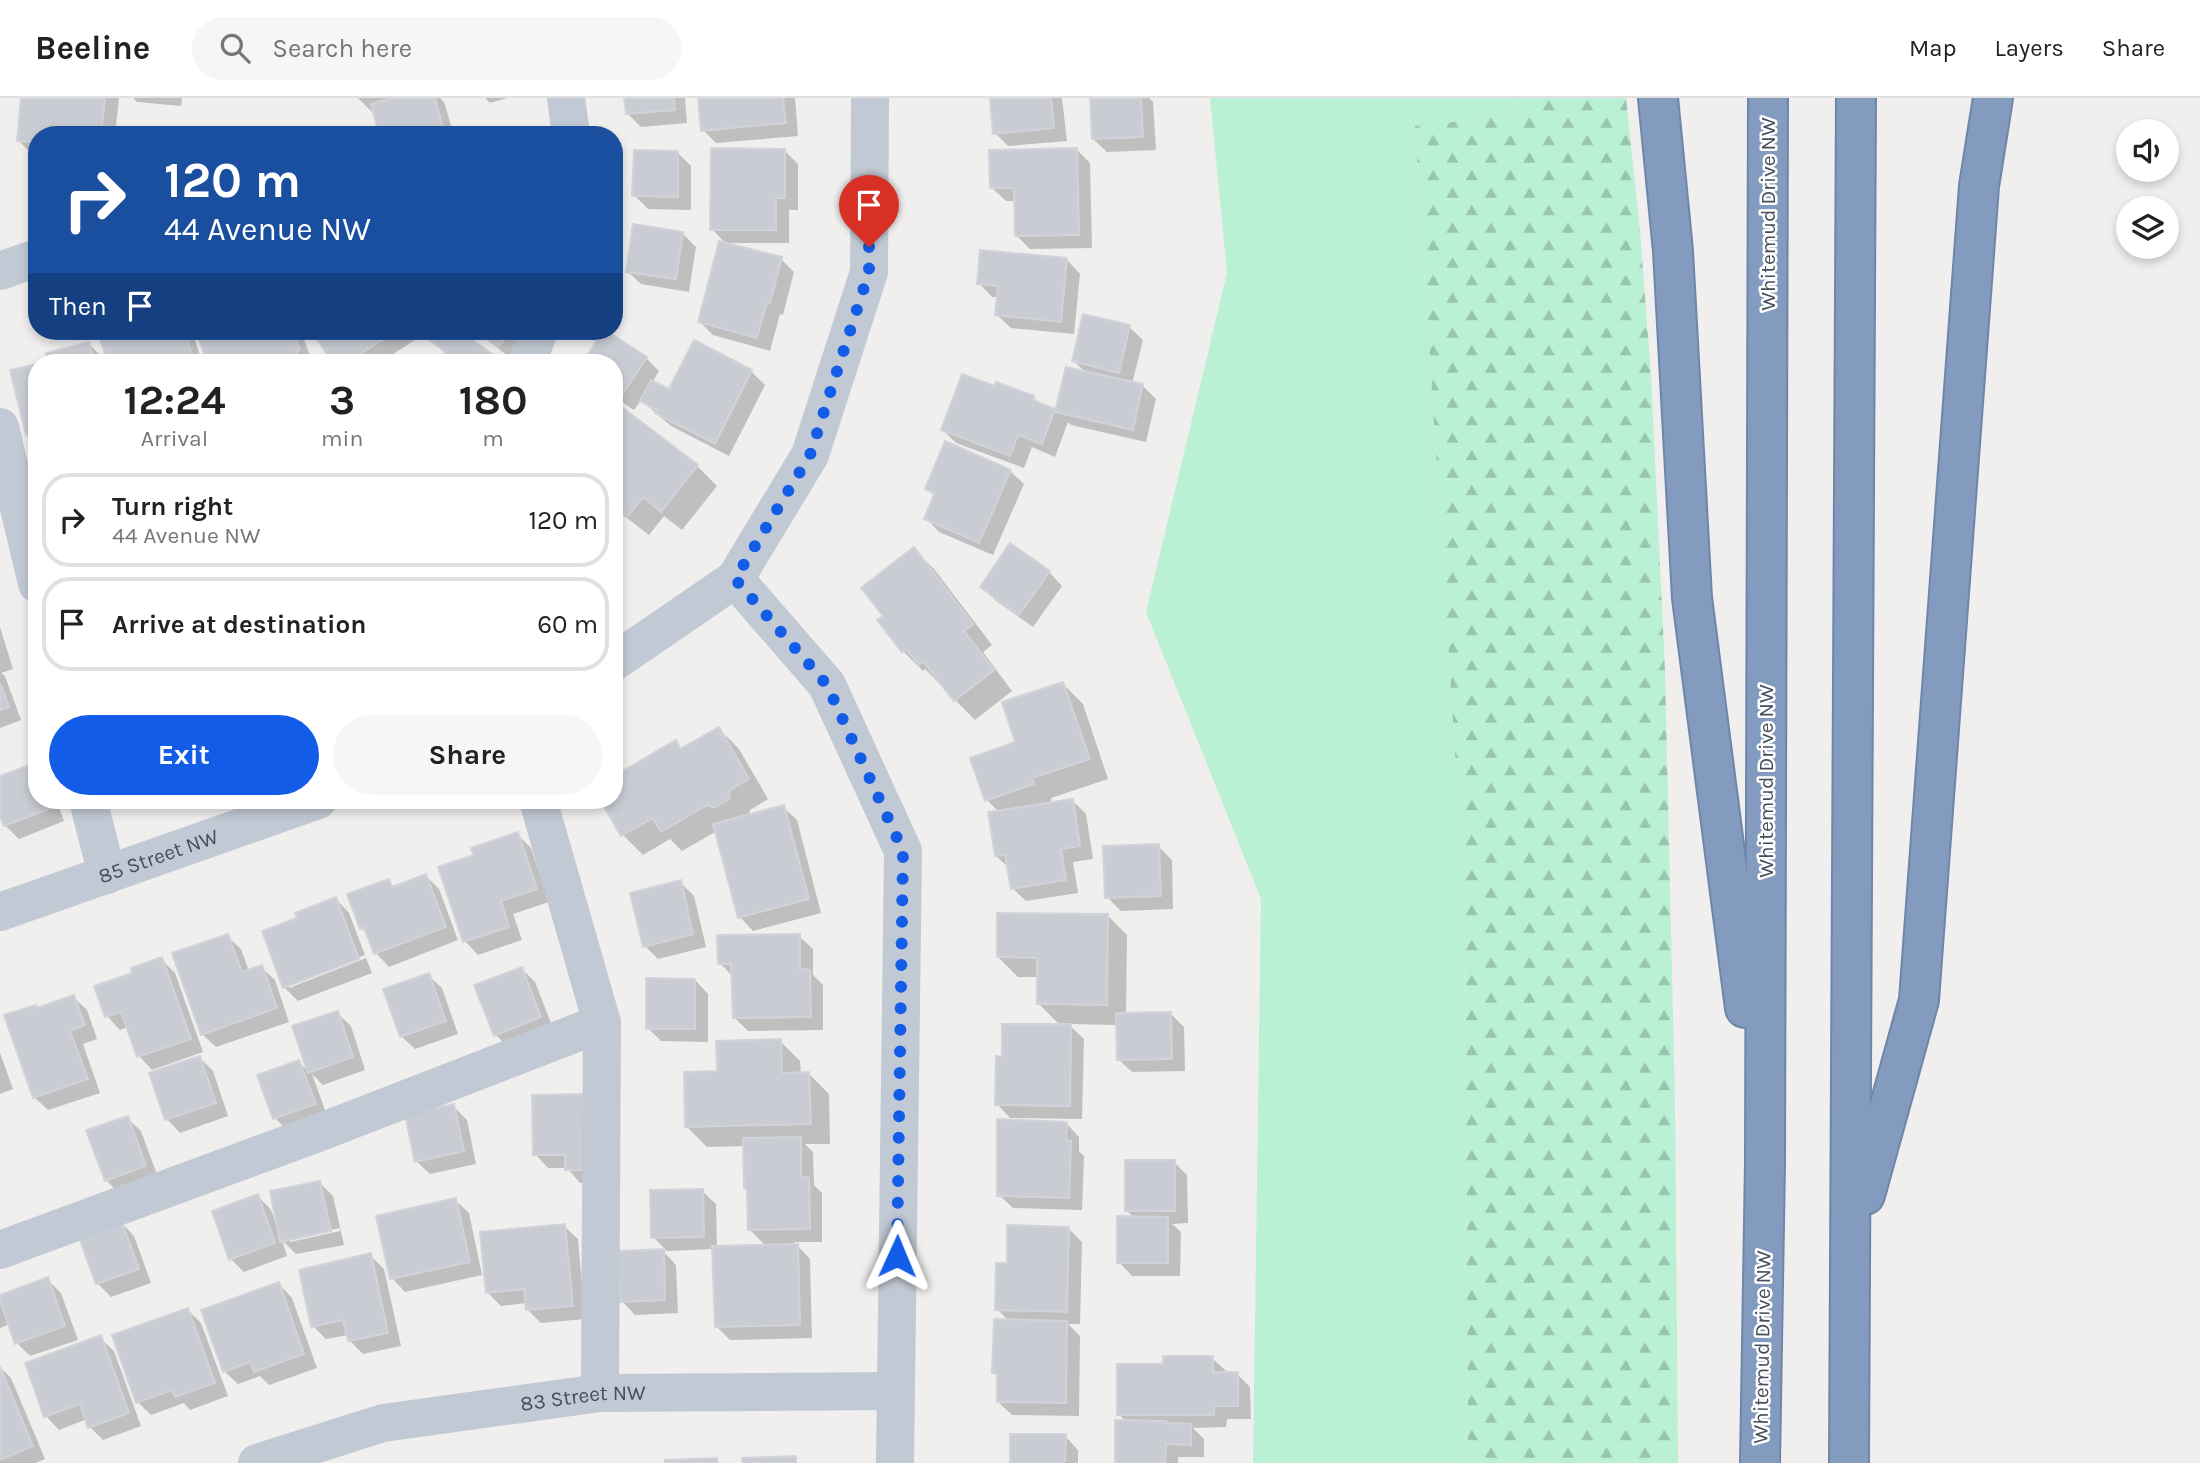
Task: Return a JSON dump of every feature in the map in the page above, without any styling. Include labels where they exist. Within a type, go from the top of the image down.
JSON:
[{"type":"highway","points":[[1657,98],[1673,251],[1692,598],[1765,1163]]},
{"type":"highway","name":"Whitemud Drive NW","points":[[1760,1463],[1765,1163],[1768,98]]},
{"type":"highway","points":[[1849,1463],[1856,98]]},
{"type":"highway","points":[[1852,1244],[1919,1000],[1979,186],[1993,98]]},
{"type":"street","points":[[566,98],[569,126]]},
{"type":"street","points":[[623,656],[735,579],[810,455],[869,272],[870,98]]},
{"type":"street","points":[[0,271],[28,261]]},
{"type":"street","points":[[0,427],[28,550]]},
{"type":"street","points":[[735,579],[827,685],[903,851],[895,1463]]},
{"type":"street","points":[[91,809],[107,875]]},
{"type":"street","name":"85 Street NW","points":[[0,912],[293,809]]},
{"type":"street","points":[[541,809],[602,1023],[600,1392]]},
{"type":"street","points":[[0,1250],[318,1133],[602,1023]]},
{"type":"street","name":"83 Street NW","points":[[273,1460],[383,1423],[600,1392],[895,1391]]},
{"type":"green space","points":[[1210,98],[1516,98],[1518,115],[1415,127],[1465,909],[1468,1463],[1253,1463],[1261,899],[1146,612],[1227,273]]},
{"type":"green space","points":[[1516,98],[1626,98],[1651,375],[1665,671],[1675,1101],[1678,1463],[1468,1463],[1465,909],[1415,126],[1518,115]]},
{"type":"building","points":[[21,98],[105,98],[102,126],[28,126],[28,142],[17,141]]},
{"type":"building","points":[[392,98],[435,98],[443,126],[377,126],[371,104]]},
{"type":"building","points":[[624,98],[674,98],[675,110],[626,114]]},
{"type":"building","points":[[698,98],[783,98],[786,123],[701,131]]},
{"type":"building","points":[[990,98],[1051,98],[1054,128],[993,134]]},
{"type":"building","points":[[1090,98],[1141,98],[1143,137],[1092,139]]},
{"type":"building","points":[[711,148],[785,149],[785,198],[776,198],[776,230],[710,230]]},
{"type":"building","points":[[1077,148],[1079,235],[1015,236],[1014,188],[990,188],[989,150]]},
{"type":"building","points":[[634,150],[678,151],[678,197],[632,196]]},
{"type":"building","points":[[633,224],[683,232],[676,279],[626,272]]},
{"type":"building","points":[[719,241],[782,257],[757,338],[698,322]]},
{"type":"building","points":[[980,250],[1067,258],[1061,322],[995,315],[998,286],[977,284]]},
{"type":"building","points":[[1083,314],[1130,325],[1119,373],[1072,361]]},
{"type":"building","points":[[100,340],[187,340],[192,354],[105,354]]},
{"type":"building","points":[[199,340],[296,340],[300,350],[296,351],[297,354],[204,354]]},
{"type":"building","points":[[318,340],[382,340],[360,354],[327,354]]},
{"type":"building","points":[[429,340],[473,340],[492,354],[444,354],[446,352]]},
{"type":"building","points":[[488,340],[504,340],[498,347]]},
{"type":"building","points":[[597,340],[621,340],[647,357],[623,393],[623,354],[588,354]]},
{"type":"building","points":[[694,340],[752,370],[715,444],[655,413],[657,410],[640,401],[651,380],[669,389]]},
{"type":"building","points":[[89,342],[92,354],[46,354]]},
{"type":"building","points":[[28,366],[28,435],[26,435],[10,370]]},
{"type":"building","points":[[1066,367],[1143,384],[1133,430],[1055,412]]},
{"type":"building","points":[[962,374],[995,386],[996,382],[1034,396],[1033,400],[1055,409],[1042,444],[1018,435],[1010,456],[941,430]]},
{"type":"building","points":[[623,408],[698,465],[661,512],[643,497],[628,516],[623,512]]},
{"type":"building","points":[[945,441],[1011,470],[979,543],[924,519],[935,493],[925,489]]},
{"type":"building","points":[[1010,543],[1050,571],[1019,615],[980,587]]},
{"type":"building","points":[[914,547],[973,624],[964,631],[994,670],[954,701],[923,661],[919,665],[906,649],[902,652],[877,620],[883,616],[861,588]]},
{"type":"building","points":[[1063,682],[1090,759],[1032,778],[1034,784],[985,801],[970,758],[1015,742],[1002,702]]},
{"type":"building","points":[[0,683],[9,707],[0,710]]},
{"type":"building","points":[[719,727],[749,779],[730,790],[729,799],[714,808],[707,805],[661,832],[653,818],[621,836],[605,809],[623,809],[623,771],[676,740],[680,749]]},
{"type":"building","points":[[28,766],[28,809],[49,809],[4,826],[0,817],[0,776]]},
{"type":"building","points":[[1073,799],[1080,846],[1061,849],[1066,880],[1011,889],[1005,855],[995,856],[988,812]]},
{"type":"building","points":[[784,805],[809,899],[738,918],[713,824]]},
{"type":"building","points":[[518,832],[537,889],[501,901],[509,927],[463,942],[438,867],[474,855],[471,848]]},
{"type":"building","points":[[1159,844],[1161,896],[1105,898],[1103,846]]},
{"type":"building","points":[[426,874],[446,927],[374,954],[364,927],[360,929],[347,894],[389,879],[392,887]]},
{"type":"building","points":[[681,880],[693,934],[643,947],[630,893]]},
{"type":"building","points":[[336,897],[359,959],[283,988],[262,931],[297,918],[295,913]]},
{"type":"building","points":[[997,913],[1108,914],[1107,1005],[1037,1004],[1037,958],[997,957]]},
{"type":"building","points":[[228,934],[242,972],[262,965],[277,1008],[201,1035],[172,953]]},
{"type":"building","points":[[800,934],[800,969],[810,970],[811,1017],[733,1018],[731,964],[718,964],[717,935]]},
{"type":"building","points":[[162,957],[191,1039],[137,1057],[121,1012],[105,1017],[94,986],[132,973],[131,968]]},
{"type":"building","points":[[522,967],[541,1017],[494,1036],[474,985]]},
{"type":"building","points":[[429,973],[446,1021],[400,1037],[383,989]]},
{"type":"building","points":[[646,978],[695,979],[695,1029],[646,1029]]},
{"type":"building","points":[[74,995],[85,1025],[70,1031],[88,1079],[33,1098],[4,1015],[36,1005],[37,1008]]},
{"type":"building","points":[[338,1011],[353,1057],[308,1073],[292,1026]]},
{"type":"building","points":[[1171,1012],[1172,1059],[1117,1060],[1116,1013]]},
{"type":"building","points":[[1002,1024],[1071,1024],[1070,1106],[995,1105],[996,1056],[1002,1057]]},
{"type":"building","points":[[781,1039],[782,1073],[809,1072],[811,1124],[685,1127],[684,1072],[717,1071],[716,1041]]},
{"type":"building","points":[[200,1056],[216,1103],[165,1120],[149,1073]]},
{"type":"building","points":[[299,1060],[316,1104],[273,1119],[257,1075]]},
{"type":"building","points":[[583,1094],[587,1170],[565,1170],[565,1155],[533,1155],[532,1095]]},
{"type":"building","points":[[454,1104],[464,1151],[415,1162],[405,1115]]},
{"type":"building","points":[[128,1116],[146,1166],[105,1181],[86,1130]]},
{"type":"building","points":[[997,1119],[1067,1122],[1066,1140],[1071,1141],[1069,1198],[997,1196]]},
{"type":"building","points":[[801,1137],[801,1177],[809,1178],[810,1229],[748,1230],[743,1138]]},
{"type":"building","points":[[1125,1160],[1175,1160],[1175,1211],[1125,1211]]},
{"type":"building","points":[[320,1181],[331,1231],[280,1242],[270,1191]]},
{"type":"building","points":[[703,1189],[704,1237],[651,1238],[650,1190]]},
{"type":"building","points":[[258,1194],[275,1243],[229,1260],[212,1211]]},
{"type":"building","points":[[456,1198],[470,1262],[390,1279],[376,1216]]},
{"type":"building","points":[[1117,1216],[1168,1217],[1168,1263],[1117,1263]]},
{"type":"building","points":[[121,1220],[139,1269],[96,1284],[78,1235]]},
{"type":"building","points":[[565,1224],[573,1306],[526,1310],[524,1289],[486,1293],[480,1232]]},
{"type":"building","points":[[1007,1225],[1069,1227],[1067,1312],[995,1310],[996,1263],[1007,1263]]},
{"type":"building","points":[[798,1244],[800,1325],[715,1327],[712,1246]]},
{"type":"building","points":[[664,1249],[665,1300],[620,1302],[618,1251]]},
{"type":"building","points":[[371,1253],[388,1333],[348,1341],[343,1320],[311,1327],[299,1270]]},
{"type":"building","points":[[48,1277],[65,1326],[15,1344],[0,1295]]},
{"type":"building","points":[[279,1282],[304,1354],[254,1372],[250,1362],[223,1372],[201,1310]]},
{"type":"building","points":[[188,1308],[215,1383],[175,1397],[172,1390],[136,1403],[112,1335]]},
{"type":"building","points":[[994,1319],[1067,1321],[1066,1403],[997,1402],[997,1374],[992,1373]]},
{"type":"building","points":[[101,1335],[129,1413],[88,1428],[80,1404],[44,1417],[25,1363]]},
{"type":"building","points":[[1163,1356],[1213,1356],[1213,1372],[1238,1372],[1238,1406],[1214,1406],[1214,1415],[1117,1415],[1117,1364],[1163,1364]]},
{"type":"building","points":[[0,1367],[33,1446],[0,1460]]},
{"type":"building","points":[[1115,1420],[1191,1424],[1191,1445],[1166,1444],[1165,1463],[1115,1463]]},
{"type":"building","points":[[1010,1434],[1066,1434],[1065,1463],[1010,1463]]},
{"type":"building","points":[[796,1456],[796,1463],[743,1463],[742,1458]]},
{"type":"building","points":[[717,1458],[718,1463],[665,1463],[665,1460]]},
{"type":"route","points":[[869,247],[869,272],[810,455],[735,579],[827,685],[903,851],[897,1256]]}]
